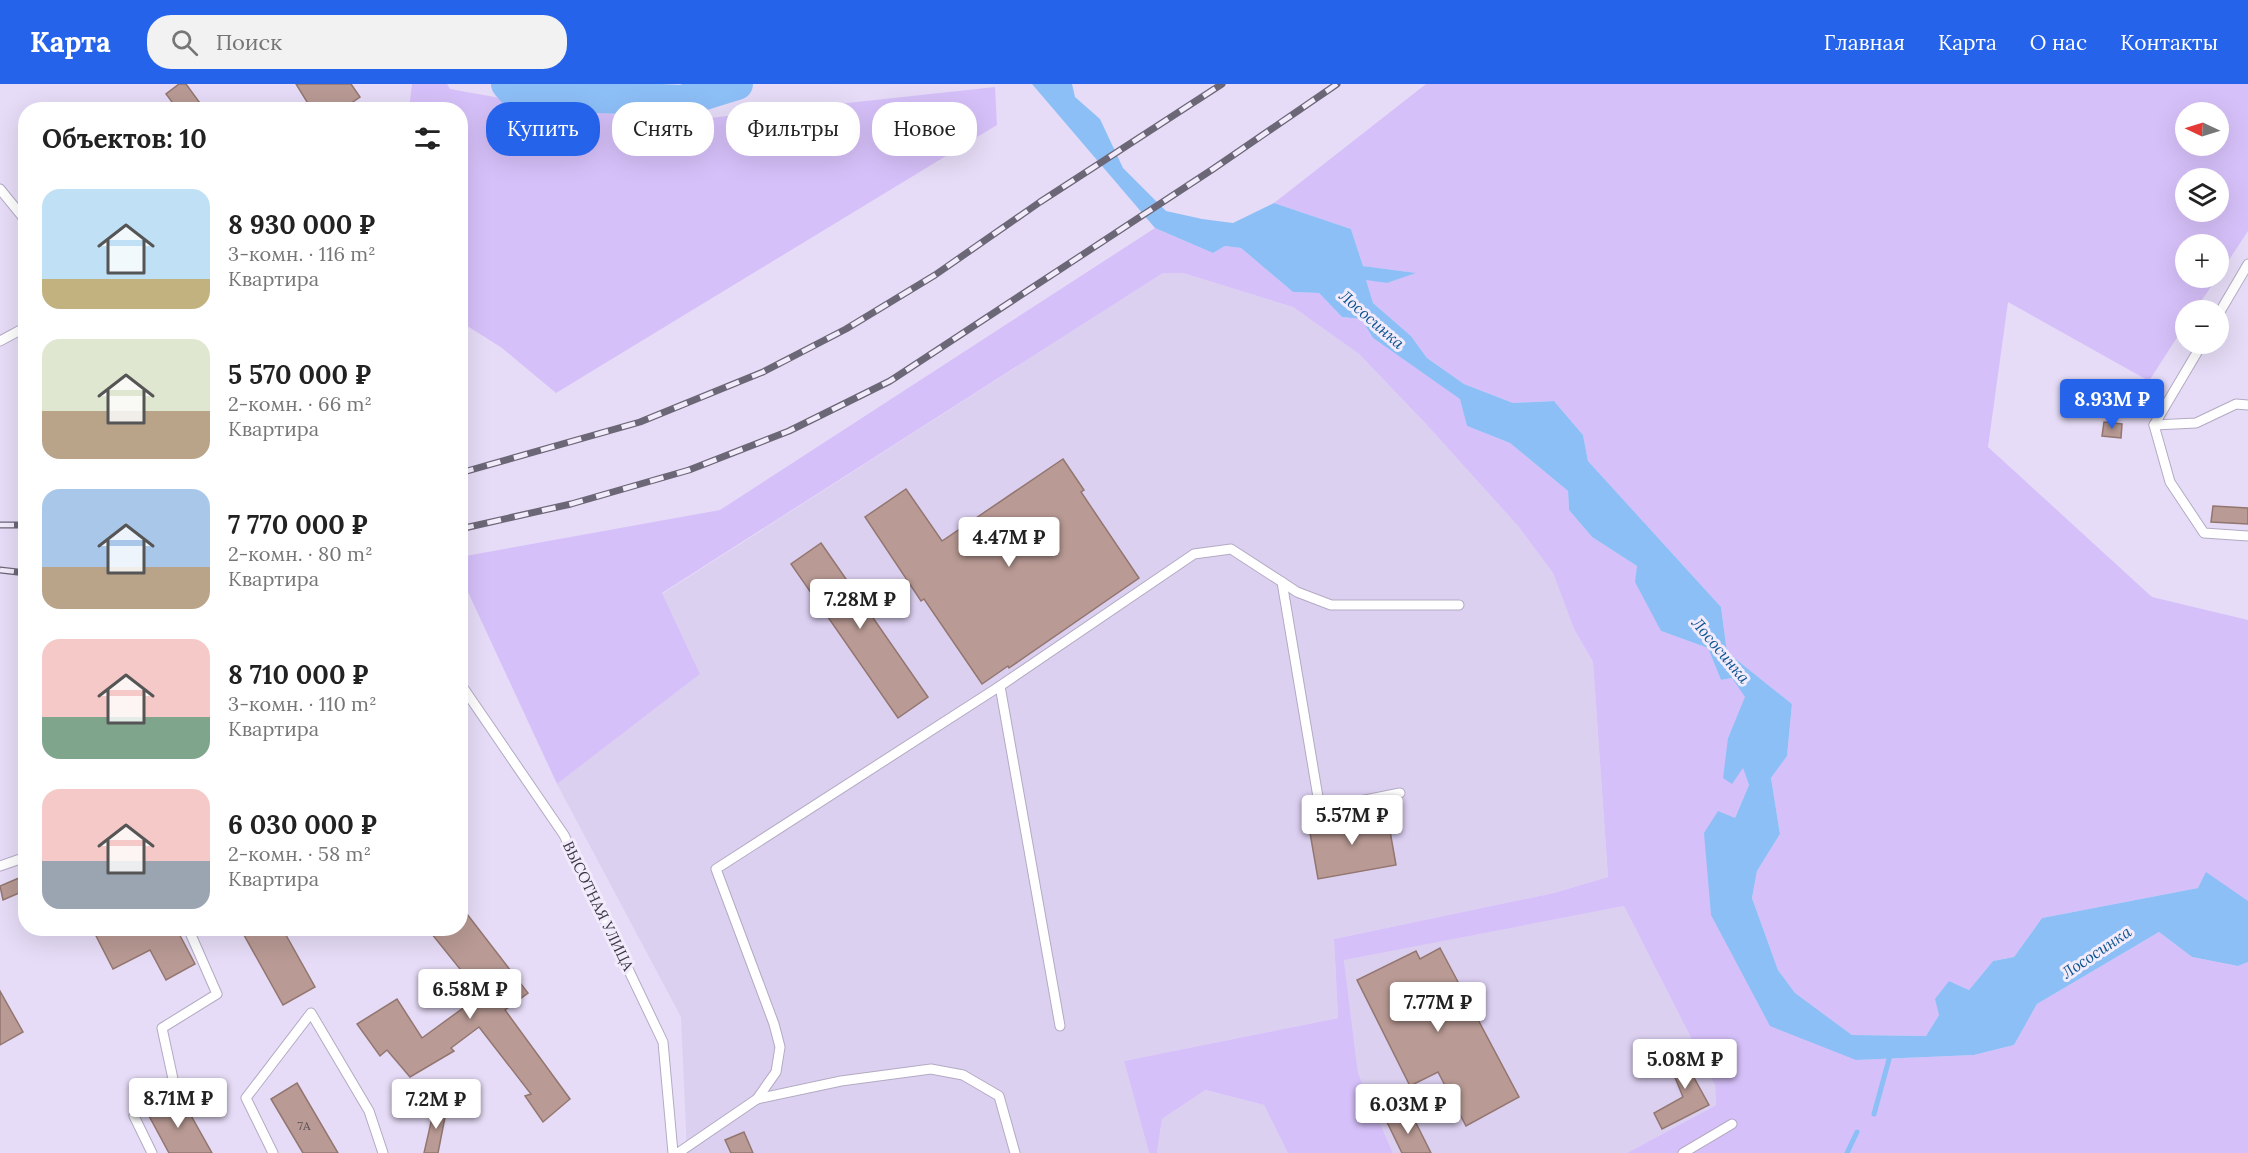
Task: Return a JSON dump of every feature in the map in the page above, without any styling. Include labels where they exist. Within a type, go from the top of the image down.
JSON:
[{"type":"lane","points":[[0,189],[18,209]]},
{"type":"lane","points":[[2227,300],[2248,264]]},
{"type":"lane","points":[[0,341],[18,331]]},
{"type":"lane","points":[[2196,354],[2154,425],[2170,482],[2204,533],[2248,536]]},
{"type":"lane","points":[[2154,425],[2196,423],[2236,404],[2248,405]]},
{"type":"lane","points":[[757,1099],[776,1072],[780,1047],[774,1024],[716,869],[1000,686],[1194,554],[1231,549],[1297,592],[1331,605],[1459,605]]},
{"type":"lane","points":[[1282,582],[1320,809],[1400,793]]},
{"type":"lane","points":[[1000,686],[1060,1026]]},
{"type":"lane","name":"ВЫСОТНАЯ УЛИЦА","points":[[468,696],[564,835],[663,1042],[675,1153]]},
{"type":"lane","points":[[0,866],[18,860]]},
{"type":"lane","points":[[152,1153],[134,1116],[173,1079],[162,1028],[217,994],[192,936]]},
{"type":"lane","points":[[273,1153],[246,1098],[310,1013],[369,1111],[383,1153]]},
{"type":"lane","points":[[675,1153],[757,1099],[841,1081],[931,1069],[963,1075],[999,1096],[1015,1153]]},
{"type":"lane","points":[[1683,1153],[1732,1124]]},
{"type":"shaded area","points":[[412,84],[447,84],[450,89],[523,102],[486,102],[486,156],[600,156],[600,113],[612,114],[612,156],[714,156],[714,118],[726,116],[726,156],[860,156],[860,102],[857,102],[995,87],[997,125],[977,137],[977,102],[872,102],[872,156],[946,156],[556,393],[502,348],[468,326],[468,102],[410,102]]},
{"type":"shaded area","points":[[1426,84],[2248,84],[2248,231],[2229,260],[2229,234],[2175,234],[2175,288],[2210,288],[2202,300],[2175,300],[2175,341],[2149,381],[2008,302],[1988,447],[2152,597],[2248,620],[2248,902],[2198,888],[2042,918],[2014,957],[1993,961],[1969,990],[1949,981],[1939,1015],[1926,1036],[1852,1035],[1795,993],[1778,970],[1752,898],[1757,871],[1780,834],[1771,778],[1787,756],[1792,704],[1727,652],[1721,607],[1588,461],[1583,435],[1554,401],[1513,403],[1464,384],[1427,358],[1411,336],[1373,303],[1365,279],[1387,283],[1415,273],[1363,266],[1351,229],[1274,203]]},
{"type":"shaded area","points":[[1155,228],[1213,253],[1225,246],[1241,248],[1293,292],[1319,293],[1342,317],[1361,319],[1373,338],[1461,399],[1467,426],[1510,443],[1568,491],[1569,510],[1592,537],[1637,566],[1661,631],[1708,648],[1721,680],[1732,678],[1746,697],[1728,738],[1743,767],[1749,785],[1735,818],[1711,915],[1856,1060],[1974,1055],[2014,1045],[2037,1004],[2159,932],[2192,957],[2238,966],[2248,962],[2248,1153],[1627,1153],[1716,1105],[1715,1085],[1624,906],[1344,960],[1358,1073],[1393,1153],[1288,1153],[1264,1105],[1205,1090],[1162,1119],[1157,1153],[1149,1153],[1124,1061],[1338,1018],[1334,939],[1554,893],[1608,877],[1593,662],[1574,629],[1553,573],[1518,526],[1359,354],[1293,307],[1183,273],[1163,273],[662,593],[700,674],[557,784],[468,592],[468,556],[720,510]]},
{"type":"shaded area","points":[[1163,273],[1183,273],[1293,307],[1359,354],[1518,526],[1553,573],[1574,629],[1593,662],[1608,877],[1554,893],[1334,939],[1338,1018],[1124,1061],[1149,1153],[687,1153],[681,1017],[557,784],[700,674],[662,594]]},
{"type":"shaded area","points":[[1624,906],[1715,1085],[1716,1105],[1627,1153],[1393,1153],[1358,1073],[1344,959]]},
{"type":"shaded area","points":[[1204,1090],[1264,1105],[1288,1153],[1157,1153],[1162,1119]]},
{"type":"water","points":[[1032,84],[1072,84],[1075,97],[1100,119],[1123,168],[1166,211],[1233,223],[1274,203],[1351,229],[1363,266],[1416,273],[1387,283],[1366,280],[1373,303],[1411,336],[1427,358],[1464,384],[1513,403],[1554,401],[1583,435],[1588,461],[1721,607],[1727,652],[1792,704],[1787,756],[1771,778],[1780,834],[1757,871],[1752,898],[1778,970],[1795,993],[1852,1035],[1926,1036],[1939,1015],[1935,999],[1949,981],[1969,990],[1993,961],[2014,957],[2042,918],[2198,888],[2206,872],[2248,901],[2248,962],[2238,966],[2192,957],[2159,932],[2037,1004],[2014,1045],[1974,1055],[1856,1060],[1770,1026],[1711,915],[1704,833],[1718,811],[1735,818],[1749,785],[1743,768],[1732,784],[1723,778],[1728,738],[1745,697],[1732,678],[1721,680],[1708,648],[1661,631],[1635,582],[1637,566],[1592,537],[1569,510],[1568,491],[1510,443],[1467,426],[1460,399],[1373,338],[1361,319],[1342,317],[1319,293],[1293,292],[1241,248],[1225,246],[1213,253],[1155,228]]},
{"type":"building","points":[[179,84],[186,84],[199,102],[172,102],[166,94]]},
{"type":"building","points":[[296,84],[351,84],[360,97],[353,102],[307,102]]},
{"type":"building","points":[[2104,422],[2122,424],[2121,438],[2102,436]]},
{"type":"building","points":[[1063,459],[1084,490],[1081,492],[1139,578],[1009,668],[1008,666],[982,684],[924,599],[921,601],[865,517],[906,489],[942,541]]},
{"type":"building","points":[[2213,506],[2248,508],[2248,524],[2211,522]]},
{"type":"building","points":[[821,543],[928,697],[898,718],[791,564]]},
{"type":"building","points":[[1387,814],[1396,865],[1318,879],[1309,827]]},
{"type":"building","points":[[18,878],[18,893],[3,900],[0,886]]},
{"type":"building","points":[[468,915],[528,993],[505,1010],[570,1099],[543,1122],[525,1096],[531,1094],[479,1027],[451,1048],[454,1051],[410,1077],[387,1050],[380,1056],[357,1024],[397,999],[422,1038],[481,995],[433,936],[468,936]]},
{"type":"building","points":[[96,936],[180,936],[195,964],[166,980],[150,950],[113,969]]},
{"type":"building","points":[[244,936],[286,936],[315,987],[283,1005]]},
{"type":"building","points":[[1440,948],[1519,1097],[1466,1126],[1438,1072],[1410,1086],[1357,980],[1416,951],[1420,959]]},
{"type":"building","points":[[0,991],[23,1032],[0,1045]]},
{"type":"building","points":[[1701,1049],[1708,1067],[1692,1074],[1709,1105],[1662,1129],[1654,1113],[1683,1097],[1669,1063]]},
{"type":"building","points":[[297,1083],[338,1153],[303,1153],[271,1099]]},
{"type":"building","points":[[180,1096],[212,1153],[169,1153],[148,1114]]},
{"type":"building","points":[[435,1105],[447,1107],[438,1153],[424,1153]]},
{"type":"building","points":[[1410,1111],[1431,1153],[1402,1153],[1387,1122]]},
{"type":"building","points":[[744,1132],[753,1153],[731,1153],[725,1140]]},
{"type":"waterway","name":"Лососинка","points":[[507,84],[515,93],[682,101],[737,84]]},
{"type":"waterway","points":[[1874,1114],[1891,1052]]},
{"type":"waterway","points":[[1847,1153],[1857,1132]]},
{"type":"railway","points":[[468,471],[640,422],[763,372],[846,329],[935,275],[1040,202],[1222,84]]},
{"type":"railway","points":[[468,527],[571,504],[689,470],[789,431],[890,381],[1213,169],[1337,84]]},
{"type":"railway","points":[[0,525],[18,525]]},
{"type":"railway","points":[[0,570],[18,572]]}]
